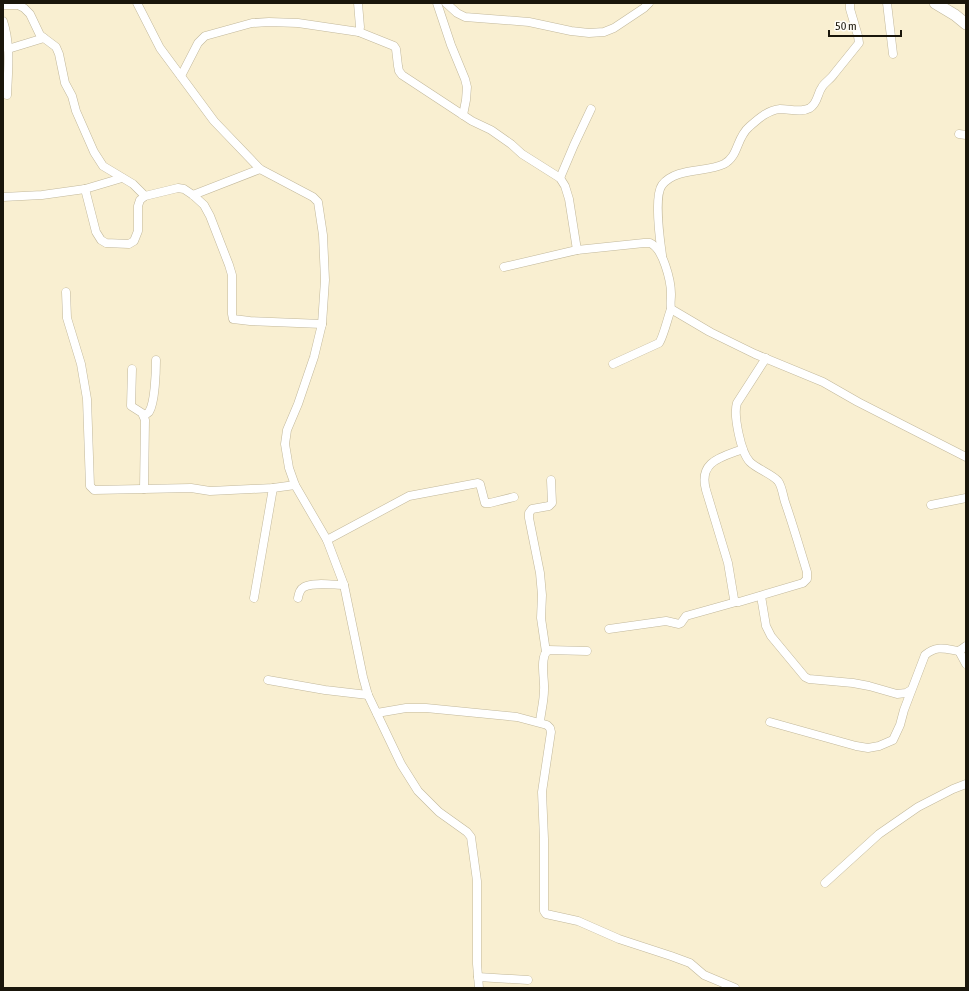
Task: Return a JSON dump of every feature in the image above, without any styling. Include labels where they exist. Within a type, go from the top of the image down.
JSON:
[{"type":"street","points":[[137,3],[160,48],[169,62],[214,120],[260,169],[313,197],[318,202],[324,235],[325,280],[322,324],[314,357],[301,397],[287,430],[285,444],[288,468],[295,485],[327,540],[344,585],[368,695],[401,764],[418,791],[439,812],[467,832],[471,837],[477,881],[479,988]]},
{"type":"street","points":[[358,3],[359,32]]},
{"type":"street","points":[[437,3],[451,46],[467,87],[463,115]]},
{"type":"street","points":[[446,3],[457,13],[465,17],[529,22],[589,34],[604,32],[614,28],[649,3]]},
{"type":"street","points":[[613,364],[659,343],[662,340],[671,309],[671,293],[668,272],[662,255],[658,220],[659,196],[662,186],[677,175],[692,171],[715,168],[731,159],[741,136],[764,115],[780,109],[803,110],[812,107],[816,103],[823,85],[859,43],[850,9],[850,3]]},
{"type":"street","points":[[887,3],[892,54]]},
{"type":"street","points":[[935,3],[955,15],[966,24]]},
{"type":"street","points":[[3,5],[24,8],[30,14],[40,35],[56,47],[59,54],[65,83],[72,96],[76,111],[94,152],[103,166],[133,184],[144,196]]},
{"type":"street","points":[[3,22],[7,34],[8,49],[7,94]]},
{"type":"street","points":[[181,76],[198,43],[205,36],[252,23],[298,23],[359,32],[394,46],[396,49],[399,72],[402,75],[472,121],[491,130],[522,154],[560,178],[565,186],[569,199],[577,250]]},
{"type":"street","points":[[8,49],[44,38]]},
{"type":"street","points":[[560,178],[591,109]]},
{"type":"street","points":[[193,195],[260,169]]},
{"type":"street","points":[[3,197],[42,195],[85,189],[122,178]]},
{"type":"street","points":[[85,189],[96,232],[101,240],[106,243],[129,244],[134,241],[138,232],[138,206],[140,200],[144,196],[178,188],[184,189],[204,205],[210,216],[229,265],[232,275],[233,319],[322,324]]},
{"type":"street","points":[[504,267],[577,250],[644,243],[651,243],[662,255]]},
{"type":"street","points":[[66,292],[67,318],[81,364],[87,399],[90,486],[94,490],[191,488],[210,491],[273,488],[295,485]]},
{"type":"street","points":[[671,309],[710,332],[823,382],[858,402],[966,457]]},
{"type":"street","points":[[609,629],[666,621],[679,624],[686,616],[761,596],[803,582],[807,579],[808,572],[778,482],[750,462],[744,453],[735,418],[736,403],[766,358]]},
{"type":"street","points":[[144,416],[150,411],[153,399],[156,380],[156,360]]},
{"type":"street","points":[[132,369],[131,406],[144,416]]},
{"type":"street","points":[[144,416],[144,489]]},
{"type":"street","points":[[736,602],[728,563],[705,485],[704,472],[707,467],[718,459],[743,449]]},
{"type":"street","points":[[540,722],[544,689],[544,660],[546,652],[541,618],[542,595],[540,573],[529,513],[532,509],[549,506],[552,503],[551,480]]},
{"type":"street","points":[[327,540],[409,496],[478,483],[480,484],[485,503],[514,497]]},
{"type":"street","points":[[254,598],[273,488]]},
{"type":"street","points":[[931,505],[966,498]]},
{"type":"street","points":[[298,598],[299,592],[304,587],[310,585],[344,585]]},
{"type":"street","points":[[761,596],[766,626],[771,636],[804,677],[816,680],[839,681],[869,686],[897,694],[906,693],[911,690]]},
{"type":"street","points":[[770,722],[856,746],[868,748],[879,746],[892,740],[900,725],[911,690],[925,655],[932,649],[940,648],[960,651],[966,646]]},
{"type":"street","points":[[546,652],[548,650],[587,651]]},
{"type":"street","points":[[960,651],[966,664]]},
{"type":"street","points":[[268,680],[325,690],[368,695]]},
{"type":"street","points":[[377,713],[406,708],[426,708],[517,717],[548,725],[551,732],[542,799],[544,839],[544,911],[546,914],[578,921],[619,938],[690,963],[704,976],[735,988]]},
{"type":"street","points":[[825,883],[879,834],[918,807],[966,784]]},
{"type":"street","points":[[478,978],[528,980]]}]
